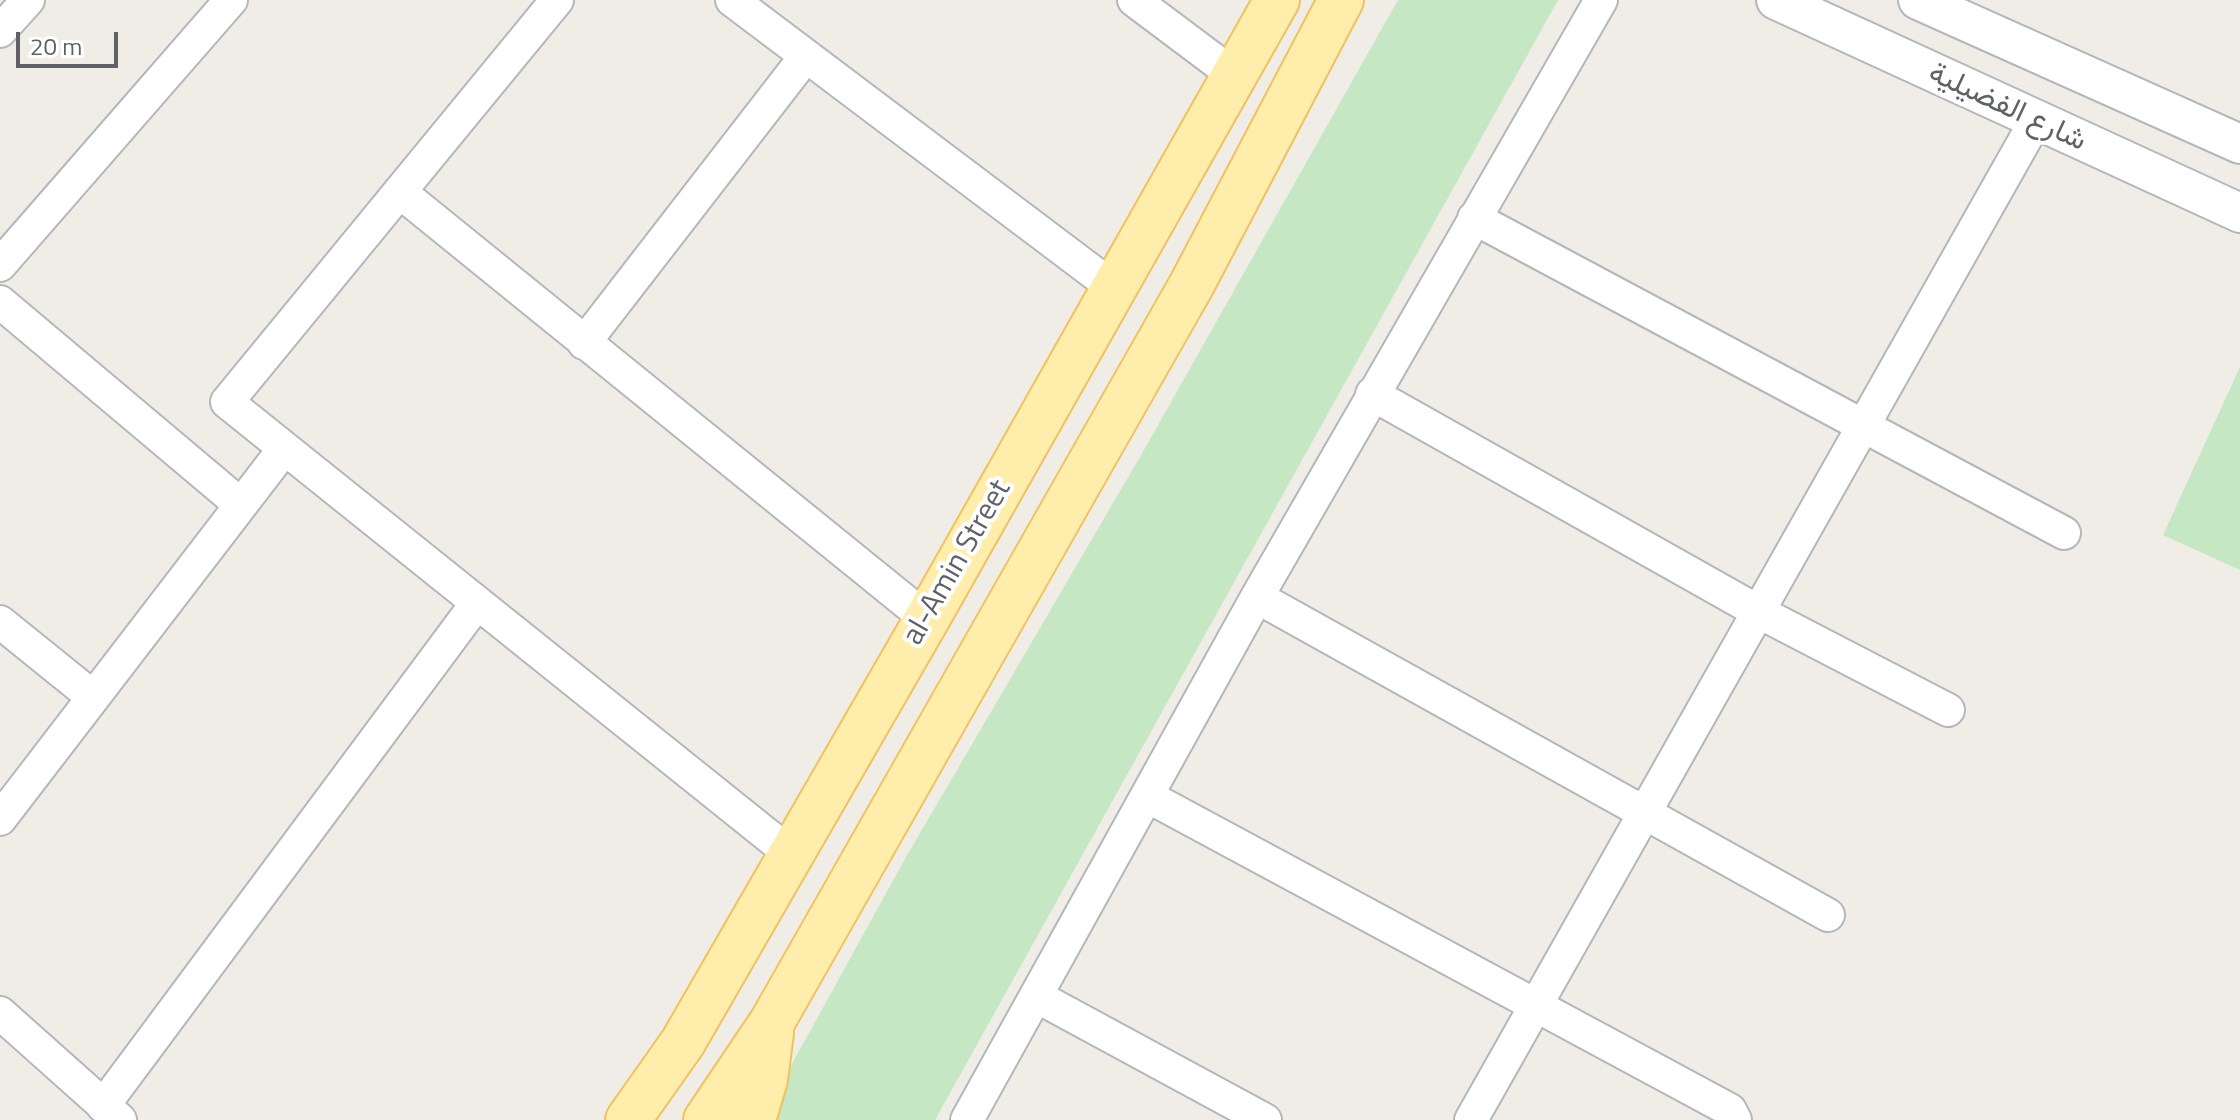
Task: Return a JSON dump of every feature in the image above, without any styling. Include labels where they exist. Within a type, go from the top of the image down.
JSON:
[{"type":"main road","name":"al-Amin Street","points":[[628,1120],[683,1042],[927,619],[1277,0]]},
{"type":"main road","points":[[706,1120],[772,1022],[1192,284],[1341,0]]},
{"type":"main road","points":[[753,1120],[765,1079],[772,1022]]},
{"type":"street","points":[[0,31],[28,0]]},
{"type":"street","points":[[0,265],[231,0]]},
{"type":"street","points":[[557,0],[227,402],[791,854]]},
{"type":"street","points":[[732,0],[1114,288]]},
{"type":"street","points":[[1134,0],[1234,75]]},
{"type":"street","points":[[967,1120],[1257,597],[1601,0]]},
{"type":"street","name":"شارع الفضيلية","points":[[1776,0],[2035,122],[2240,213]]},
{"type":"street","name":"شارع الفضيلية","points":[[1918,0],[2240,144]]},
{"type":"street","points":[[584,343],[806,56]]},
{"type":"street","points":[[1471,1120],[2035,122]]},
{"type":"street","points":[[400,192],[927,619]]},
{"type":"street","points":[[1474,218],[2064,533]]},
{"type":"street","points":[[0,302],[241,505]]},
{"type":"street","points":[[1372,394],[1759,612],[1948,710]]},
{"type":"street","points":[[0,819],[284,449]]},
{"type":"street","points":[[1257,597],[1828,915]]},
{"type":"street","points":[[0,1013],[111,1113],[477,603]]},
{"type":"street","points":[[0,622],[93,697]]},
{"type":"street","points":[[1147,796],[1730,1110],[1735,1120]]},
{"type":"street","points":[[1036,996],[1265,1120]]},
{"type":"green space","points":[[1398,0],[1558,0],[935,1120],[761,1120],[906,857],[1140,457]]},
{"type":"green space","points":[[2240,367],[2240,570],[2163,535]]}]
